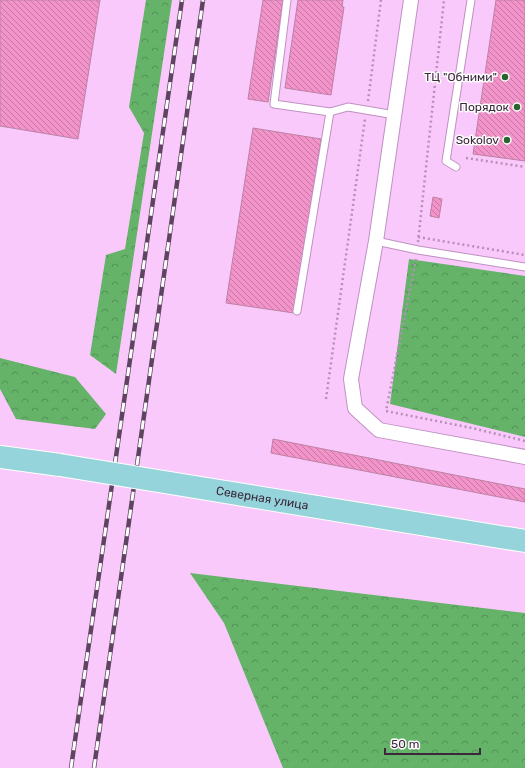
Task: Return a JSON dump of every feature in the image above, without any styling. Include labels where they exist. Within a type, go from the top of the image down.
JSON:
[{"type":"main road","name":"Северная улица","points":[[0,457],[60,465],[525,541]]},
{"type":"street","points":[[411,0],[376,241],[351,379],[354,408],[379,430],[525,457]]},
{"type":"lane","points":[[287,0],[274,104],[330,112],[348,107],[395,114]]},
{"type":"lane","points":[[456,166],[446,161],[471,0]]},
{"type":"lane","points":[[297,310],[330,112]]},
{"type":"lane","points":[[376,241],[418,250],[525,267]]},
{"type":"path","points":[[326,399],[381,0]]},
{"type":"path","points":[[466,158],[525,167]]},
{"type":"path","points":[[418,237],[525,255]]},
{"type":"green space","points":[[146,0],[172,0],[116,374],[90,355],[106,255],[125,249],[144,133],[129,107]]},
{"type":"green space","points":[[409,259],[525,276],[525,437],[390,404]]},
{"type":"green space","points":[[0,358],[75,377],[106,414],[95,429],[16,419],[0,389]]},
{"type":"green space","points":[[190,573],[525,613],[525,768],[283,768],[224,623]]},
{"type":"building","points":[[0,0],[100,0],[78,139],[0,126]]},
{"type":"building","points":[[263,0],[283,0],[268,102],[248,99]]},
{"type":"building","points":[[298,0],[343,0],[342,7],[344,7],[331,95],[285,88]]},
{"type":"building","name":"ТЦ \"Обними\"","points":[[496,0],[525,0],[525,161],[473,154]]},
{"type":"building","points":[[253,128],[321,139],[294,313],[226,303]]},
{"type":"building","points":[[433,197],[442,199],[439,218],[430,216]]},
{"type":"building","points":[[273,439],[525,489],[525,502],[271,453]]},
{"type":"railway","points":[[71,768],[182,0]]},
{"type":"railway","points":[[94,768],[203,0]]},
{"type":"place","name":"ТЦ \"Обними\"","points":[[505,77]]},
{"type":"place","name":"Порядок","points":[[517,107]]},
{"type":"place","name":"Sokolov","points":[[507,140]]}]
